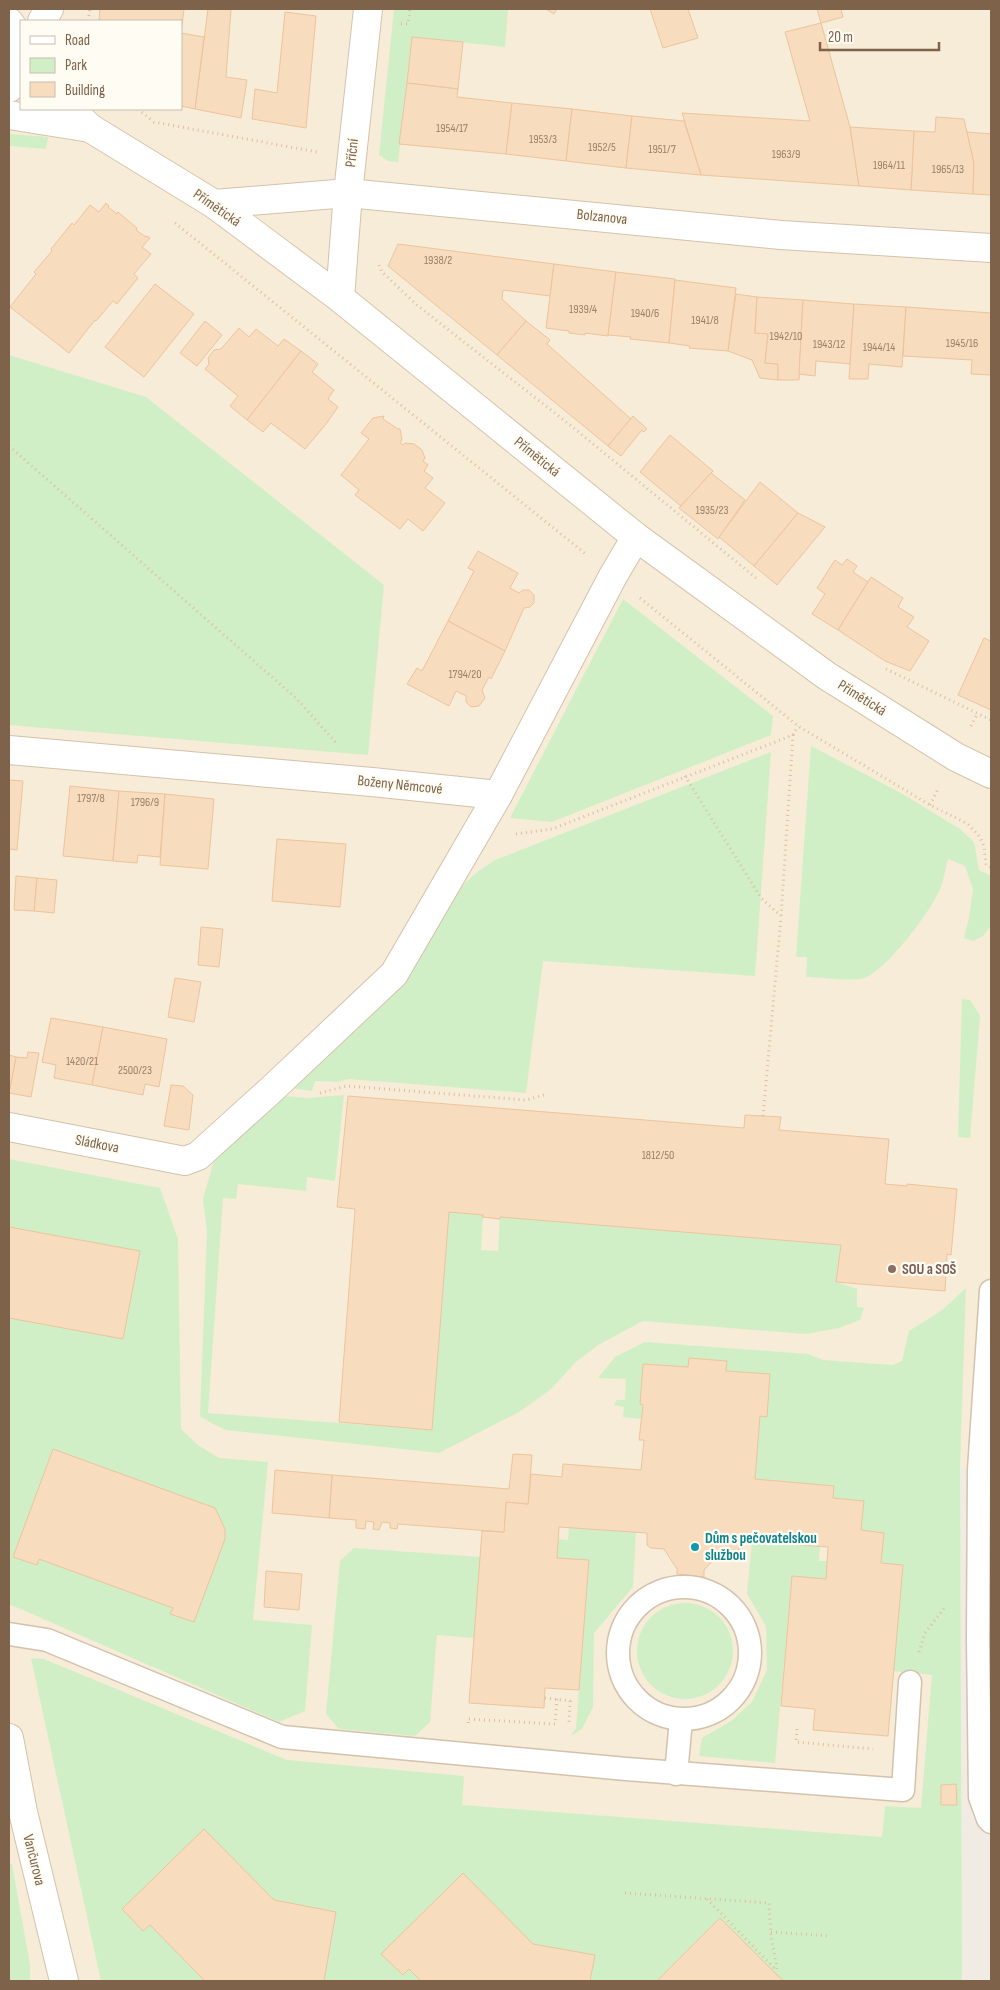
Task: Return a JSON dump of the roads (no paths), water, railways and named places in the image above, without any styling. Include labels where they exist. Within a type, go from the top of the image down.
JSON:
[{"type":"street","points":[[43,20],[49,9]]},
{"type":"street","name":"Příční","points":[[340,298],[348,193],[368,9]]},
{"type":"street","points":[[9,22],[20,55],[13,82],[9,88]]},
{"type":"street","name":"Přímětická","points":[[71,110],[90,128],[214,204],[340,298],[636,536],[826,676],[956,757],[991,774]]},
{"type":"street","name":"Přímětická","points":[[9,115],[90,128]]},
{"type":"street","name":"Bolzanova","points":[[214,204],[348,193],[781,235],[991,248]]},
{"type":"street","points":[[498,795],[636,536]]},
{"type":"street","name":"Boženy Němcové","points":[[9,750],[498,795]]},
{"type":"street","name":"Sládkova","points":[[9,1127],[185,1160],[198,1156],[394,974],[498,795]]},
{"type":"street","name":"Vančurova","points":[[9,1738],[23,1812],[64,1981]]},
{"type":"lane","points":[[991,1302],[980,1436],[979,1555],[980,1797],[988,1819],[991,1822]]},
{"type":"lane","points":[[979,1555],[991,1577]]},
{"type":"lane","points":[[686,1587],[708,1591],[726,1602],[740,1617],[748,1636],[750,1656],[746,1676],[736,1694],[720,1709],[702,1717],[681,1720],[659,1714],[639,1702],[625,1684],[618,1663],[619,1640],[627,1618],[643,1601],[663,1590],[686,1587]]},
{"type":"lane","points":[[9,1634],[47,1640],[282,1737],[676,1774],[903,1790],[910,1682]]},
{"type":"lane","points":[[676,1774],[681,1720]]},
{"type":"place","name":"SOU a SOŠ","points":[[892,1269]]},
{"type":"place","name":"Dům s pečovatelskou službou","points":[[695,1547]]}]
